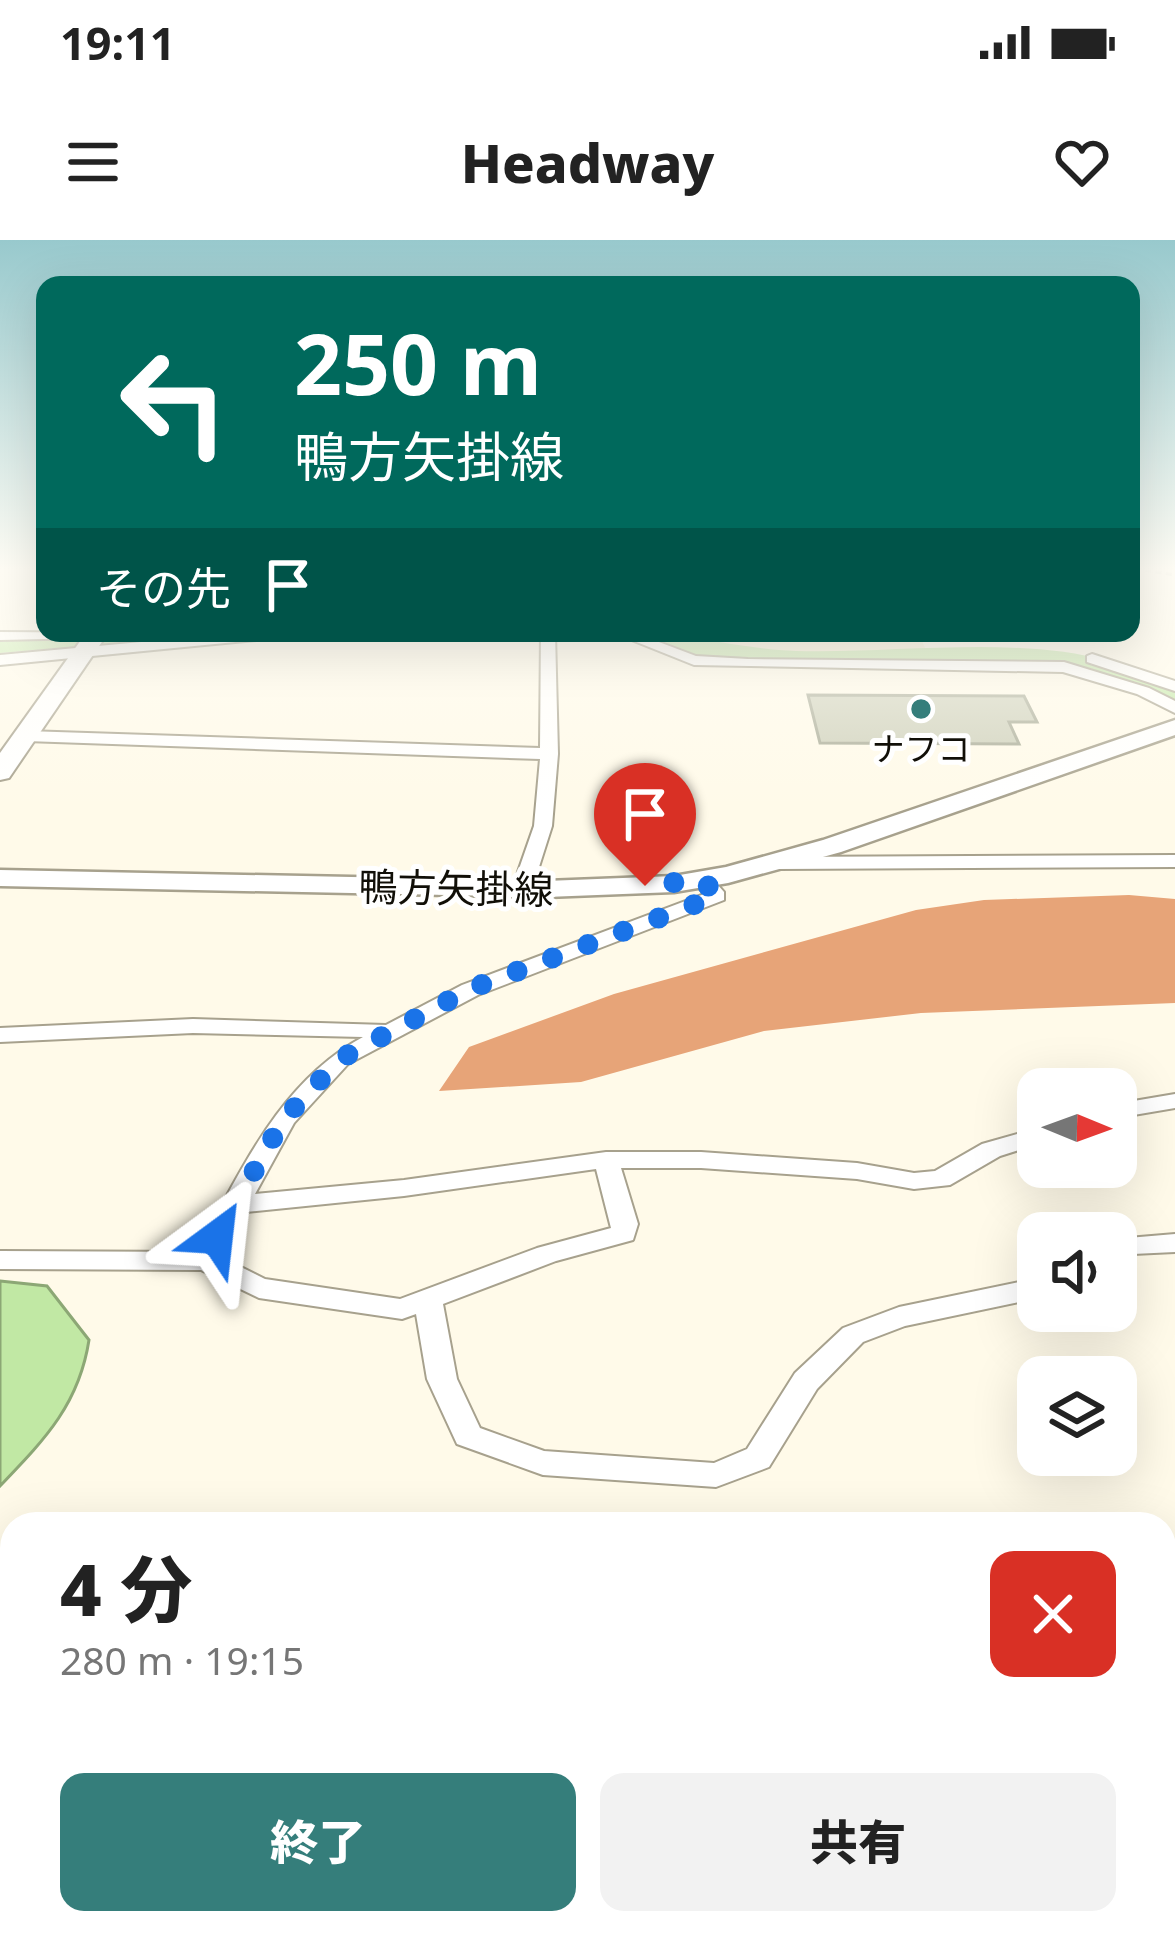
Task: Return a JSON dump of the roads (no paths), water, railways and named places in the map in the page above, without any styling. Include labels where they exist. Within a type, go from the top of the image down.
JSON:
[{"type":"main road","points":[[0,772],[84,649]]},
{"type":"main road","name":"鴨方矢掛線","points":[[0,878],[522,889],[616,888],[702,879],[778,862],[1175,727]]},
{"type":"street","points":[[0,660],[64,649]]},
{"type":"street","points":[[522,889],[543,826],[549,754],[548,649]]},
{"type":"street","points":[[664,649],[694,660],[748,664],[1066,662],[1175,708]]},
{"type":"street","points":[[925,650],[1124,667],[1175,686]]},
{"type":"street","points":[[26,736],[549,754]]},
{"type":"street","points":[[778,862],[1175,862]]},
{"type":"street","points":[[205,1261],[283,1120],[340,1059],[470,989],[717,896],[702,879]]},
{"type":"street","points":[[0,1035],[229,1027],[386,1032]]},
{"type":"street","points":[[1137,1108],[1175,1101]]},
{"type":"street","points":[[237,1204],[404,1188],[606,1160],[784,1165],[941,1179],[991,1150],[1017,1142]]},
{"type":"street","points":[[0,1261],[205,1261],[259,1288],[402,1309],[547,1254],[623,1234],[625,1224],[606,1160]]},
{"type":"street","points":[[1137,1245],[1175,1243]]},
{"type":"street","points":[[428,1299],[442,1378],[468,1436],[543,1463],[716,1475],[758,1458],[806,1381],[853,1335],[899,1317],[1017,1292]]},
{"type":"waterway","points":[[710,649],[793,658],[1058,660],[1100,667],[1175,698]]},
{"type":"place","name":"ナフコ","points":[[921,709]]}]
